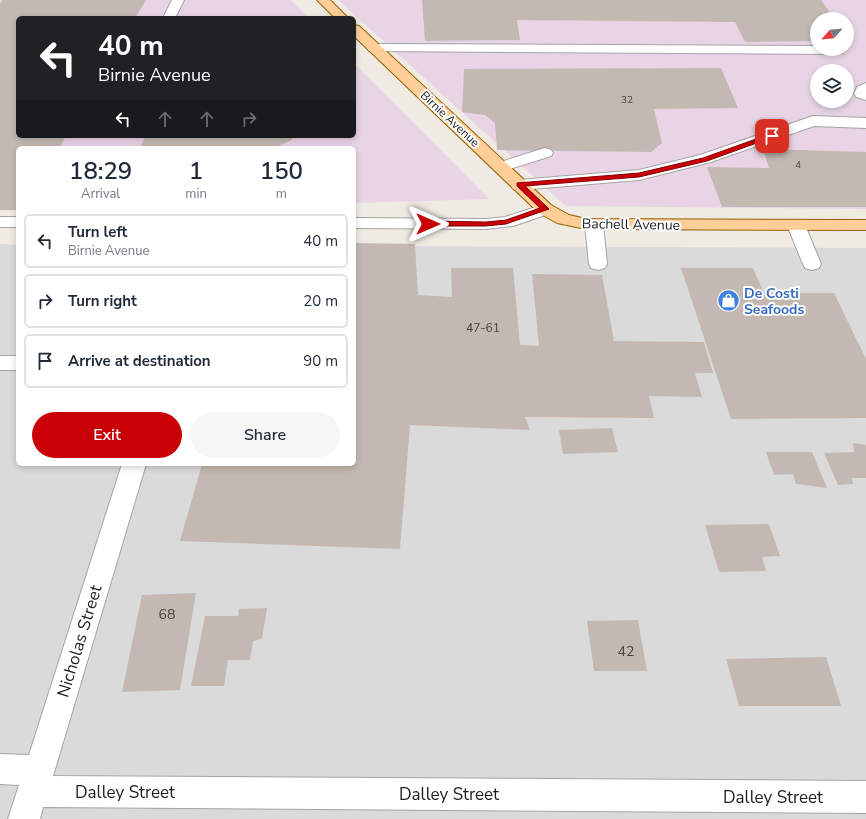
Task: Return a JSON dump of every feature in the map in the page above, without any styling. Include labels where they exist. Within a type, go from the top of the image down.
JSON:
[{"type":"main road","points":[[323,0],[340,16]]},
{"type":"main road","name":"Birnie Avenue","points":[[356,31],[545,209]]},
{"type":"main road","name":"Bachell Avenue","points":[[545,209],[574,223],[594,224],[866,225]]},
{"type":"street","points":[[170,16],[178,0]]},
{"type":"street","points":[[374,48],[810,50]]},
{"type":"street","points":[[866,87],[862,90],[861,94],[866,96]]},
{"type":"street","points":[[519,185],[639,175],[705,159],[813,121],[866,123]]},
{"type":"street","points":[[500,167],[545,153]]},
{"type":"street","points":[[356,223],[486,224],[506,222],[545,209]]},
{"type":"street","points":[[0,222],[16,222]]},
{"type":"street","points":[[594,224],[598,264]]},
{"type":"street","points":[[796,225],[812,264]]},
{"type":"street","points":[[0,363],[16,363]]},
{"type":"street","name":"Nicholas Street","points":[[32,793],[133,466]]},
{"type":"street","name":"Dalley Street","points":[[0,769],[32,793],[866,797]]},
{"type":"shaded area","points":[[0,0],[291,0],[307,16],[16,16],[16,138],[356,138],[356,65],[489,199],[356,203],[356,146],[16,146],[16,155],[0,209]]},
{"type":"shaded area","points":[[338,0],[866,0],[866,209],[566,206]]},
{"type":"shaded area","points":[[0,244],[16,245],[16,466],[356,466],[356,246],[866,248],[866,819],[0,819]]},
{"type":"building","points":[[3,0],[146,0],[136,16],[16,16],[16,138],[65,138],[60,146],[16,146],[16,210],[0,210],[0,4]]},
{"type":"building","points":[[422,0],[821,0],[829,12],[810,12],[810,41],[745,42],[735,22],[517,20],[520,40],[425,41]]},
{"type":"building","points":[[721,68],[738,108],[654,109],[662,143],[651,152],[497,150],[495,123],[485,115],[462,112],[464,69]]},
{"type":"building","points":[[144,138],[292,138],[292,140],[278,146],[141,146]]},
{"type":"building","points":[[763,149],[866,152],[866,207],[722,207],[707,167],[769,168]]},
{"type":"building","points":[[356,243],[415,244],[418,295],[452,297],[451,268],[513,268],[520,345],[539,346],[532,274],[602,275],[614,341],[704,342],[713,373],[695,373],[702,397],[649,396],[654,418],[525,417],[530,430],[410,425],[400,549],[180,541],[201,466],[356,466]]},
{"type":"building","points":[[681,268],[753,268],[764,293],[834,293],[866,359],[866,418],[731,419]]},
{"type":"building","points":[[612,428],[618,452],[563,454],[559,430]]},
{"type":"building","points":[[853,443],[866,445],[866,478],[852,478],[853,484],[838,485],[824,453],[854,452]]},
{"type":"building","points":[[766,452],[812,452],[827,488],[796,484],[793,474],[774,475]]},
{"type":"building","points":[[769,524],[780,556],[762,557],[766,571],[719,572],[705,525]]},
{"type":"building","points":[[196,593],[180,690],[122,692],[142,595]]},
{"type":"building","points":[[267,608],[262,639],[253,641],[250,660],[228,660],[224,686],[191,686],[205,616],[238,616],[239,609]]},
{"type":"building","points":[[638,620],[647,671],[594,671],[587,621]]},
{"type":"building","points":[[826,657],[841,706],[739,706],[726,659]]},
{"type":"place","name":"De Costi Seafoods","points":[[728,301]]},
{"type":"route","points":[[428,224],[486,224],[506,222],[545,209],[519,185],[639,175],[705,159],[772,136]]}]
